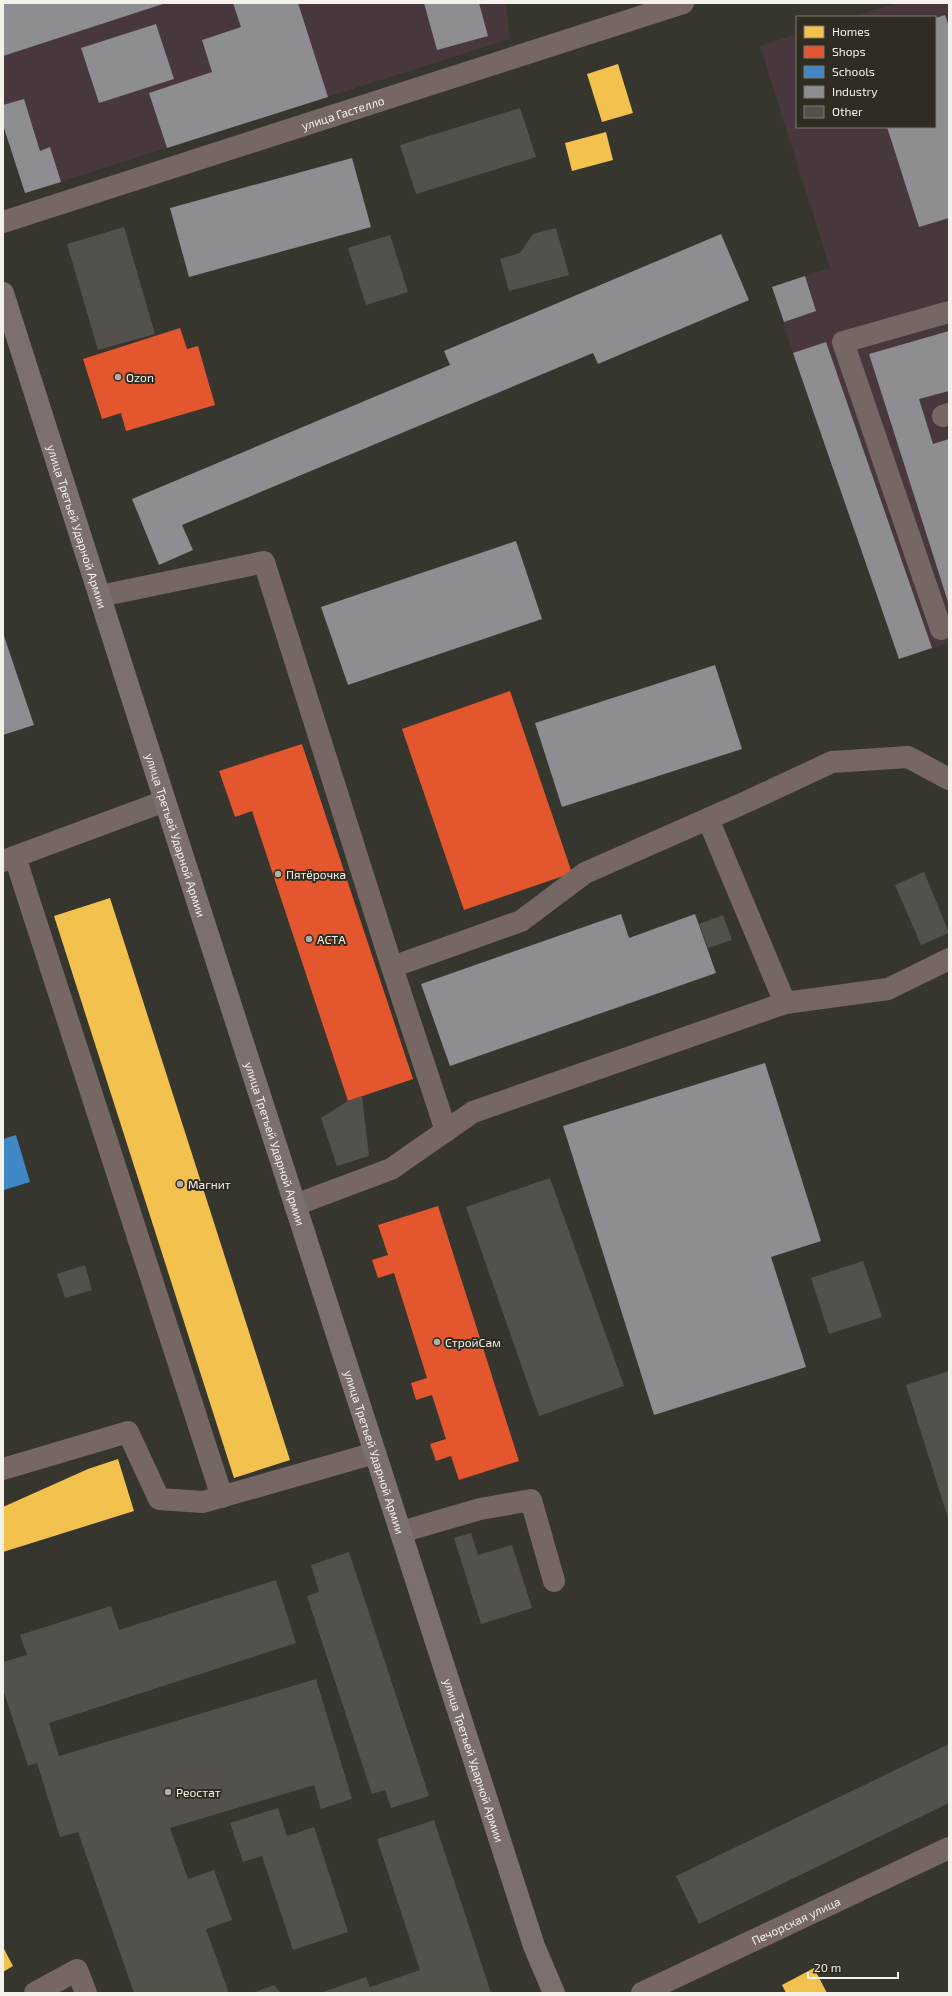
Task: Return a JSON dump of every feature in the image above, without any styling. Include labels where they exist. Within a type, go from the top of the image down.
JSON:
[{"type":"main road","name":"улица Третьей Ударной Армии","points":[[3,293],[164,801],[534,1946],[554,1993]]},
{"type":"street","name":"улица Гастелло","points":[[3,222],[683,3]]},
{"type":"street","points":[[941,629],[843,342],[949,312]]},
{"type":"street","points":[[100,596],[264,562],[446,1131]]},
{"type":"street","points":[[392,966],[521,921],[585,873],[832,762],[908,756],[949,779]]},
{"type":"street","points":[[164,801],[9,859],[222,1497]]},
{"type":"street","points":[[708,819],[785,1003]]},
{"type":"street","points":[[295,1204],[391,1169],[473,1112],[785,1003],[888,989],[949,959]]},
{"type":"street","points":[[3,1469],[128,1432],[159,1499],[203,1502],[375,1453]]},
{"type":"street","points":[[401,1532],[480,1509],[531,1500],[554,1581]]},
{"type":"street","name":"Печорская улица","points":[[642,1993],[949,1848]]},
{"type":"street","points":[[35,1993],[77,1970],[86,1993]]},
{"type":"shaded area","points":[[3,3],[506,3],[510,39],[25,193],[3,123]]},
{"type":"shaded area","points":[[897,3],[949,3],[949,643],[899,659],[793,353],[772,287],[830,268],[760,46],[796,34],[796,128],[936,128],[936,16],[855,16]]},
{"type":"building: Homes","points":[[618,64],[633,113],[602,122],[587,74]]},
{"type":"building: Homes","points":[[606,132],[613,160],[572,171],[565,143]]},
{"type":"building: Homes","points":[[110,898],[290,1460],[234,1478],[54,916]]},
{"type":"building: Homes","points":[[118,1459],[134,1511],[3,1552],[3,1507],[88,1469]]},
{"type":"building: Homes","points":[[3,1947],[13,1966],[3,1972]]},
{"type":"building: Homes","points":[[814,1968],[827,1993],[786,1993],[782,1985]]},
{"type":"building: Shops","points":[[180,328],[187,349],[198,346],[215,405],[126,431],[121,413],[102,419],[83,359]]},
{"type":"building: Shops","points":[[510,691],[572,873],[464,910],[402,729]]},
{"type":"building: Shops","points":[[302,744],[413,1079],[348,1101],[252,811],[235,817],[219,771]]},
{"type":"building: Shops","points":[[438,1206],[519,1461],[459,1480],[451,1456],[436,1461],[430,1444],[446,1439],[432,1395],[416,1400],[411,1383],[427,1378],[394,1273],[378,1278],[372,1260],[388,1255],[378,1225]]},
{"type":"building: Schools","points":[[16,1135],[30,1182],[4,1190],[3,1139]]},
{"type":"building: Industry","points":[[3,3],[166,3],[3,56]]},
{"type":"building: Industry","points":[[233,3],[298,3],[328,97],[167,148],[149,93],[212,72],[202,40],[241,27]]},
{"type":"building: Industry","points":[[424,3],[479,3],[488,36],[437,50]]},
{"type":"building: Industry","points":[[945,15],[949,26],[949,218],[919,227],[887,128],[936,128],[936,18]]},
{"type":"building: Industry","points":[[156,24],[174,79],[99,103],[81,48]]},
{"type":"building: Industry","points":[[24,99],[40,151],[50,147],[61,182],[25,193],[3,125],[3,105]]},
{"type":"building: Industry","points":[[352,158],[371,227],[189,277],[170,208]]},
{"type":"building: Industry","points":[[721,234],[749,300],[598,364],[593,353],[182,525],[193,550],[159,565],[132,499],[450,365],[444,351]]},
{"type":"building: Industry","points":[[805,276],[816,311],[784,322],[772,287]]},
{"type":"building: Industry","points":[[949,331],[949,391],[919,399],[933,444],[949,439],[949,605],[869,354]]},
{"type":"building: Industry","points":[[826,342],[932,648],[899,659],[793,353]]},
{"type":"building: Industry","points":[[516,541],[542,619],[348,685],[321,607]]},
{"type":"building: Industry","points":[[3,633],[34,725],[3,735]]},
{"type":"building: Industry","points":[[715,665],[742,749],[562,807],[535,723]]},
{"type":"building: Industry","points":[[621,914],[629,938],[695,914],[716,973],[450,1066],[421,984]]},
{"type":"building: Industry","points":[[765,1063],[821,1241],[771,1257],[806,1367],[654,1415],[563,1126]]},
{"type":"building: Other","points":[[520,108],[536,157],[416,194],[400,145]]},
{"type":"building: Other","points":[[124,227],[155,334],[98,350],[67,244]]},
{"type":"building: Other","points":[[556,228],[569,275],[509,291],[500,259],[520,253],[533,234]]},
{"type":"building: Other","points":[[390,235],[408,292],[366,305],[348,248]]},
{"type":"building: Other","points":[[924,872],[949,933],[921,945],[895,885]]},
{"type":"building: Other","points":[[723,915],[732,940],[708,948],[699,924]]},
{"type":"building: Other","points":[[362,1096],[369,1156],[337,1166],[321,1118],[348,1101]]},
{"type":"building: Other","points":[[550,1178],[624,1386],[539,1416],[466,1207]]},
{"type":"building: Other","points":[[863,1261],[882,1317],[829,1334],[811,1278]]},
{"type":"building: Other","points":[[85,1265],[92,1290],[65,1298],[57,1274]]},
{"type":"building: Other","points":[[949,1371],[949,1521],[906,1385]]},
{"type":"building: Other","points":[[471,1533],[478,1555],[512,1545],[532,1608],[481,1624],[454,1538]]},
{"type":"building: Other","points":[[349,1552],[429,1796],[391,1808],[385,1790],[372,1794],[307,1596],[319,1592],[311,1565]]},
{"type":"building: Other","name":"Реостат","points":[[276,1580],[296,1643],[49,1723],[59,1756],[316,1679],[352,1799],[321,1809],[314,1785],[170,1828],[188,1879],[214,1870],[232,1920],[206,1929],[229,1993],[134,1993],[78,1832],[60,1837],[37,1763],[28,1766],[3,1689],[3,1662],[27,1655],[20,1635],[111,1606],[119,1630]]},
{"type":"building: Other","points":[[949,1744],[949,1803],[699,1924],[676,1876]]},
{"type":"building: Other","points":[[278,1808],[287,1836],[314,1827],[348,1932],[293,1950],[262,1856],[243,1862],[230,1823]]},
{"type":"building: Other","points":[[434,1820],[491,1993],[320,1993],[366,1977],[370,1987],[420,1970],[377,1839]]},
{"type":"building: Other","points":[[274,1985],[281,1993],[253,1993]]},
{"type":"place","name":"Ozon","points":[[118,377]]},
{"type":"place","name":"Пятёрочка","points":[[278,874]]},
{"type":"place","name":"АСТА","points":[[309,939]]},
{"type":"place","name":"Магнит","points":[[180,1184]]},
{"type":"place","name":"СтройСам","points":[[437,1342]]},
{"type":"place","name":"Реостат","points":[[168,1792]]}]
